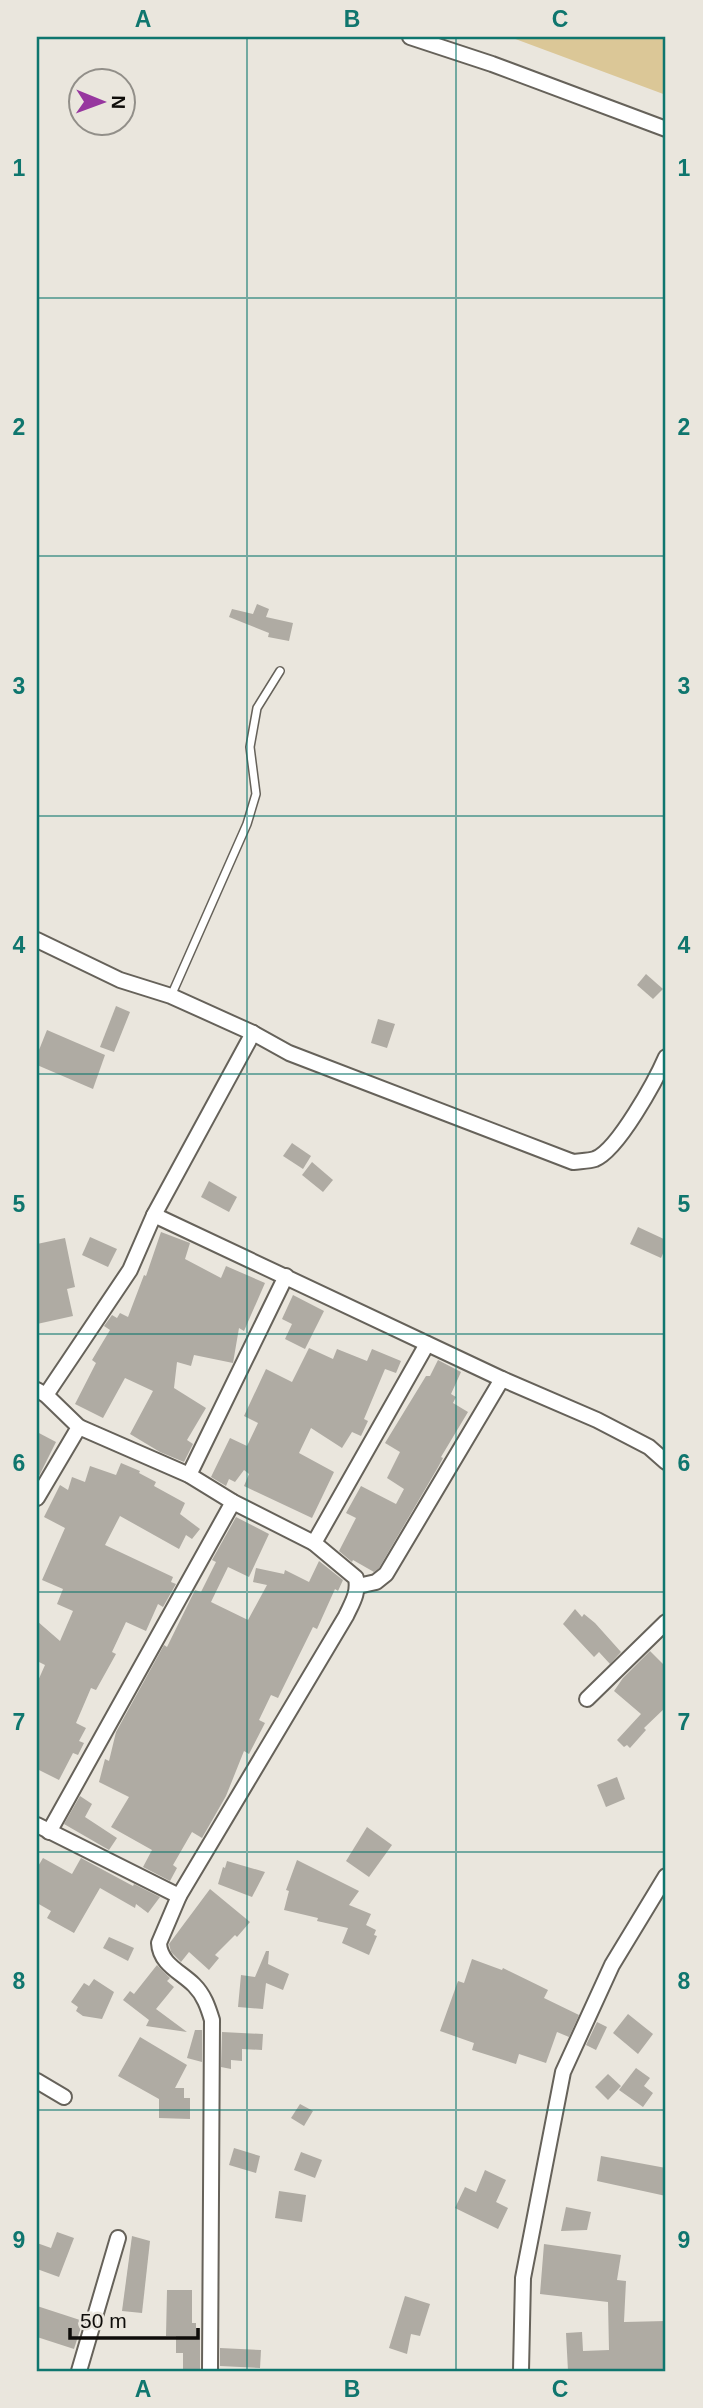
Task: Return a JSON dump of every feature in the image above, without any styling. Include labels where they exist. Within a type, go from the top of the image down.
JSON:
[{"type":"street","points":[[410,37],[492,64],[666,130]]},
{"type":"street","points":[[37,940],[120,979],[171,996],[253,1033],[289,1053],[573,1162],[596,1158],[619,1138],[666,1057]]},
{"type":"street","points":[[210,2371],[212,2020],[208,2004],[196,1986],[169,1964],[160,1951],[162,1935],[179,1896],[346,1616],[358,1586],[356,1578],[314,1544],[233,1502],[189,1475],[79,1427],[42,1393],[130,1270],[154,1215],[253,1033]]},
{"type":"street","points":[[154,1215],[502,1379],[607,1425],[649,1447],[666,1462]]},
{"type":"street","points":[[189,1475],[286,1276]]},
{"type":"street","points":[[314,1544],[427,1344]]},
{"type":"street","points":[[358,1586],[376,1582],[386,1574],[502,1379]]},
{"type":"street","points":[[37,1498],[79,1427]]},
{"type":"street","points":[[179,1896],[43,1828],[233,1502]]},
{"type":"street","points":[[587,1699],[666,1622]]},
{"type":"street","points":[[521,2371],[523,2278],[563,2072],[612,1965],[666,1876]]},
{"type":"street","points":[[37,2081],[64,2097]]},
{"type":"street","points":[[79,2371],[118,2238]]},
{"type":"lane","points":[[171,996],[247,824],[256,794],[250,747],[257,708],[280,671]]},
{"type":"shaded area","points":[[510,37],[666,37],[666,95]]},
{"type":"building","points":[[257,604],[269,609],[266,617],[293,623],[289,641],[268,637],[269,633],[229,617],[232,609],[253,614]]},
{"type":"building","points":[[646,974],[663,989],[653,999],[637,985]]},
{"type":"building","points":[[116,1006],[130,1012],[114,1052],[100,1047]]},
{"type":"building","points":[[378,1019],[395,1024],[387,1048],[371,1043]]},
{"type":"building","points":[[47,1030],[105,1055],[93,1089],[37,1065],[37,1055]]},
{"type":"building","points":[[292,1143],[311,1156],[303,1169],[283,1156]]},
{"type":"building","points":[[312,1162],[333,1180],[323,1192],[302,1175]]},
{"type":"building","points":[[209,1181],[237,1197],[229,1212],[201,1197]]},
{"type":"building","points":[[638,1227],[666,1240],[661,1258],[630,1244]]},
{"type":"building","points":[[161,1232],[190,1243],[185,1259],[221,1278],[226,1266],[265,1283],[244,1331],[239,1328],[233,1363],[194,1355],[191,1366],[177,1362],[174,1388],[206,1408],[187,1440],[193,1444],[184,1462],[160,1452],[130,1434],[153,1391],[125,1378],[103,1418],[75,1404],[96,1363],[92,1360],[110,1330],[104,1326],[112,1315],[117,1318],[120,1313],[128,1317]]},
{"type":"building","points":[[90,1237],[117,1249],[108,1267],[82,1255]]},
{"type":"building","points":[[65,1238],[75,1287],[67,1289],[73,1316],[37,1324],[37,1244]]},
{"type":"building","points":[[293,1295],[324,1311],[305,1349],[285,1339],[292,1324],[282,1319]]},
{"type":"building","points":[[309,1348],[333,1359],[337,1349],[367,1361],[372,1349],[401,1361],[396,1373],[385,1369],[364,1419],[368,1421],[361,1436],[352,1432],[342,1448],[311,1428],[299,1453],[334,1472],[312,1518],[244,1486],[249,1474],[244,1470],[235,1482],[229,1479],[226,1486],[211,1477],[230,1438],[247,1446],[258,1423],[244,1416],[266,1369],[292,1382]]},
{"type":"building","points":[[438,1360],[461,1372],[451,1394],[456,1397],[453,1403],[468,1412],[379,1568],[374,1572],[353,1560],[352,1562],[339,1551],[356,1518],[346,1513],[361,1486],[396,1504],[404,1489],[387,1478],[400,1452],[385,1443]]},
{"type":"building","points":[[37,1432],[56,1442],[37,1480]]},
{"type":"building","points":[[121,1463],[140,1471],[139,1473],[156,1482],[154,1486],[185,1503],[180,1514],[200,1529],[192,1539],[186,1535],[179,1549],[120,1516],[105,1545],[173,1577],[171,1582],[176,1584],[163,1607],[158,1604],[146,1631],[126,1622],[112,1652],[116,1654],[96,1690],[91,1688],[76,1723],[86,1728],[79,1741],[84,1743],[78,1755],[73,1753],[59,1780],[37,1769],[37,1683],[45,1665],[37,1661],[37,1621],[60,1641],[73,1611],[57,1604],[63,1589],[42,1580],[65,1528],[44,1517],[60,1485],[68,1490],[72,1477],[85,1482],[90,1466],[116,1475]]},
{"type":"building","points":[[236,1517],[269,1534],[249,1577],[228,1567],[211,1602],[248,1620],[267,1585],[253,1582],[256,1568],[284,1574],[285,1570],[309,1582],[319,1561],[343,1580],[338,1591],[335,1589],[317,1629],[313,1627],[278,1698],[271,1695],[259,1720],[265,1723],[249,1754],[244,1751],[226,1796],[202,1838],[192,1832],[173,1865],[177,1868],[170,1881],[143,1867],[152,1850],[111,1827],[129,1797],[99,1782],[105,1759],[109,1761],[116,1732],[164,1645],[167,1647],[195,1590],[201,1592],[216,1562],[212,1560]]},
{"type":"building","points":[[575,1609],[582,1617],[584,1614],[595,1623],[621,1652],[610,1664],[599,1652],[594,1657],[563,1624]]},
{"type":"building","points":[[650,1651],[666,1667],[666,1707],[644,1728],[646,1730],[630,1748],[627,1745],[624,1747],[617,1740],[641,1714],[614,1691]]},
{"type":"building","points":[[617,1777],[625,1799],[606,1807],[597,1785]]},
{"type":"building","points":[[80,1796],[92,1804],[85,1817],[117,1838],[109,1850],[64,1824]]},
{"type":"building","points":[[367,1827],[392,1845],[369,1877],[346,1861]]},
{"type":"building","points":[[43,1858],[72,1874],[81,1858],[160,1897],[148,1913],[136,1904],[135,1908],[100,1888],[74,1933],[47,1918],[51,1911],[37,1903],[37,1868]]},
{"type":"building","points":[[297,1860],[359,1891],[349,1905],[371,1914],[366,1925],[376,1930],[374,1935],[377,1936],[369,1955],[342,1943],[348,1928],[284,1910],[289,1891],[286,1890]]},
{"type":"building","points":[[227,1861],[265,1872],[252,1897],[218,1884]]},
{"type":"building","points":[[210,1889],[250,1922],[215,1955],[219,1958],[209,1970],[189,1952],[181,1962],[171,1952],[169,1944]]},
{"type":"building","points":[[109,1937],[134,1948],[128,1961],[103,1948]]},
{"type":"building","points":[[266,1951],[269,1951],[268,1964],[289,1974],[283,1990],[266,1983],[263,2009],[238,2007],[241,1975],[255,1977]]},
{"type":"building","points":[[472,1959],[502,1970],[503,1968],[548,1990],[544,1998],[579,2015],[569,2037],[557,2032],[546,2063],[519,2054],[516,2064],[472,2050],[474,2043],[440,2031],[458,1981],[464,1983]]},
{"type":"building","points":[[157,1965],[170,1978],[167,1981],[174,1987],[156,2009],[187,2032],[146,2026],[149,2020],[123,2000],[130,1991],[134,1994]]},
{"type":"building","points":[[94,1979],[114,1992],[102,2019],[83,2016],[71,2002],[84,1983],[89,1986]]},
{"type":"building","points":[[628,2014],[653,2034],[638,2054],[613,2033]]},
{"type":"building","points":[[597,2022],[607,2027],[596,2050],[586,2045]]},
{"type":"building","points":[[195,2030],[202,2030],[202,2062],[187,2058]]},
{"type":"building","points":[[222,2032],[263,2034],[262,2050],[242,2049],[242,2061],[231,2060],[231,2069],[221,2067]]},
{"type":"building","points":[[140,2037],[187,2065],[175,2088],[184,2088],[184,2098],[190,2098],[190,2119],[159,2118],[159,2099],[118,2076]]},
{"type":"building","points":[[636,2068],[650,2078],[644,2086],[653,2093],[643,2107],[619,2090]]},
{"type":"building","points":[[608,2074],[621,2086],[608,2100],[595,2087]]},
{"type":"building","points":[[300,2104],[313,2111],[304,2126],[291,2118]]},
{"type":"building","points":[[234,2148],[260,2156],[256,2173],[229,2165]]},
{"type":"building","points":[[301,2152],[322,2160],[315,2178],[294,2170]]},
{"type":"building","points":[[601,2156],[666,2168],[666,2196],[597,2181]]},
{"type":"building","points":[[485,2170],[506,2180],[496,2202],[508,2208],[498,2229],[455,2208],[465,2187],[476,2192]]},
{"type":"building","points":[[279,2191],[306,2195],[302,2222],[275,2218]]},
{"type":"building","points":[[566,2207],[591,2212],[587,2230],[561,2231]]},
{"type":"building","points":[[57,2232],[74,2238],[59,2277],[37,2269],[37,2243],[51,2248]]},
{"type":"building","points":[[132,2236],[150,2241],[142,2313],[122,2311]]},
{"type":"building","points":[[544,2244],[621,2255],[617,2280],[626,2281],[624,2322],[666,2321],[666,2371],[568,2371],[566,2333],[582,2332],[583,2351],[609,2350],[608,2302],[540,2294]]},
{"type":"building","points":[[167,2290],[192,2290],[192,2323],[196,2323],[196,2328],[200,2328],[200,2371],[183,2371],[183,2353],[176,2353],[176,2336],[166,2336]]},
{"type":"building","points":[[405,2296],[430,2304],[420,2336],[411,2334],[407,2354],[389,2348]]},
{"type":"building","points":[[37,2306],[83,2321],[74,2349],[37,2337]]},
{"type":"building","points":[[220,2348],[261,2350],[260,2368],[220,2366]]}]
